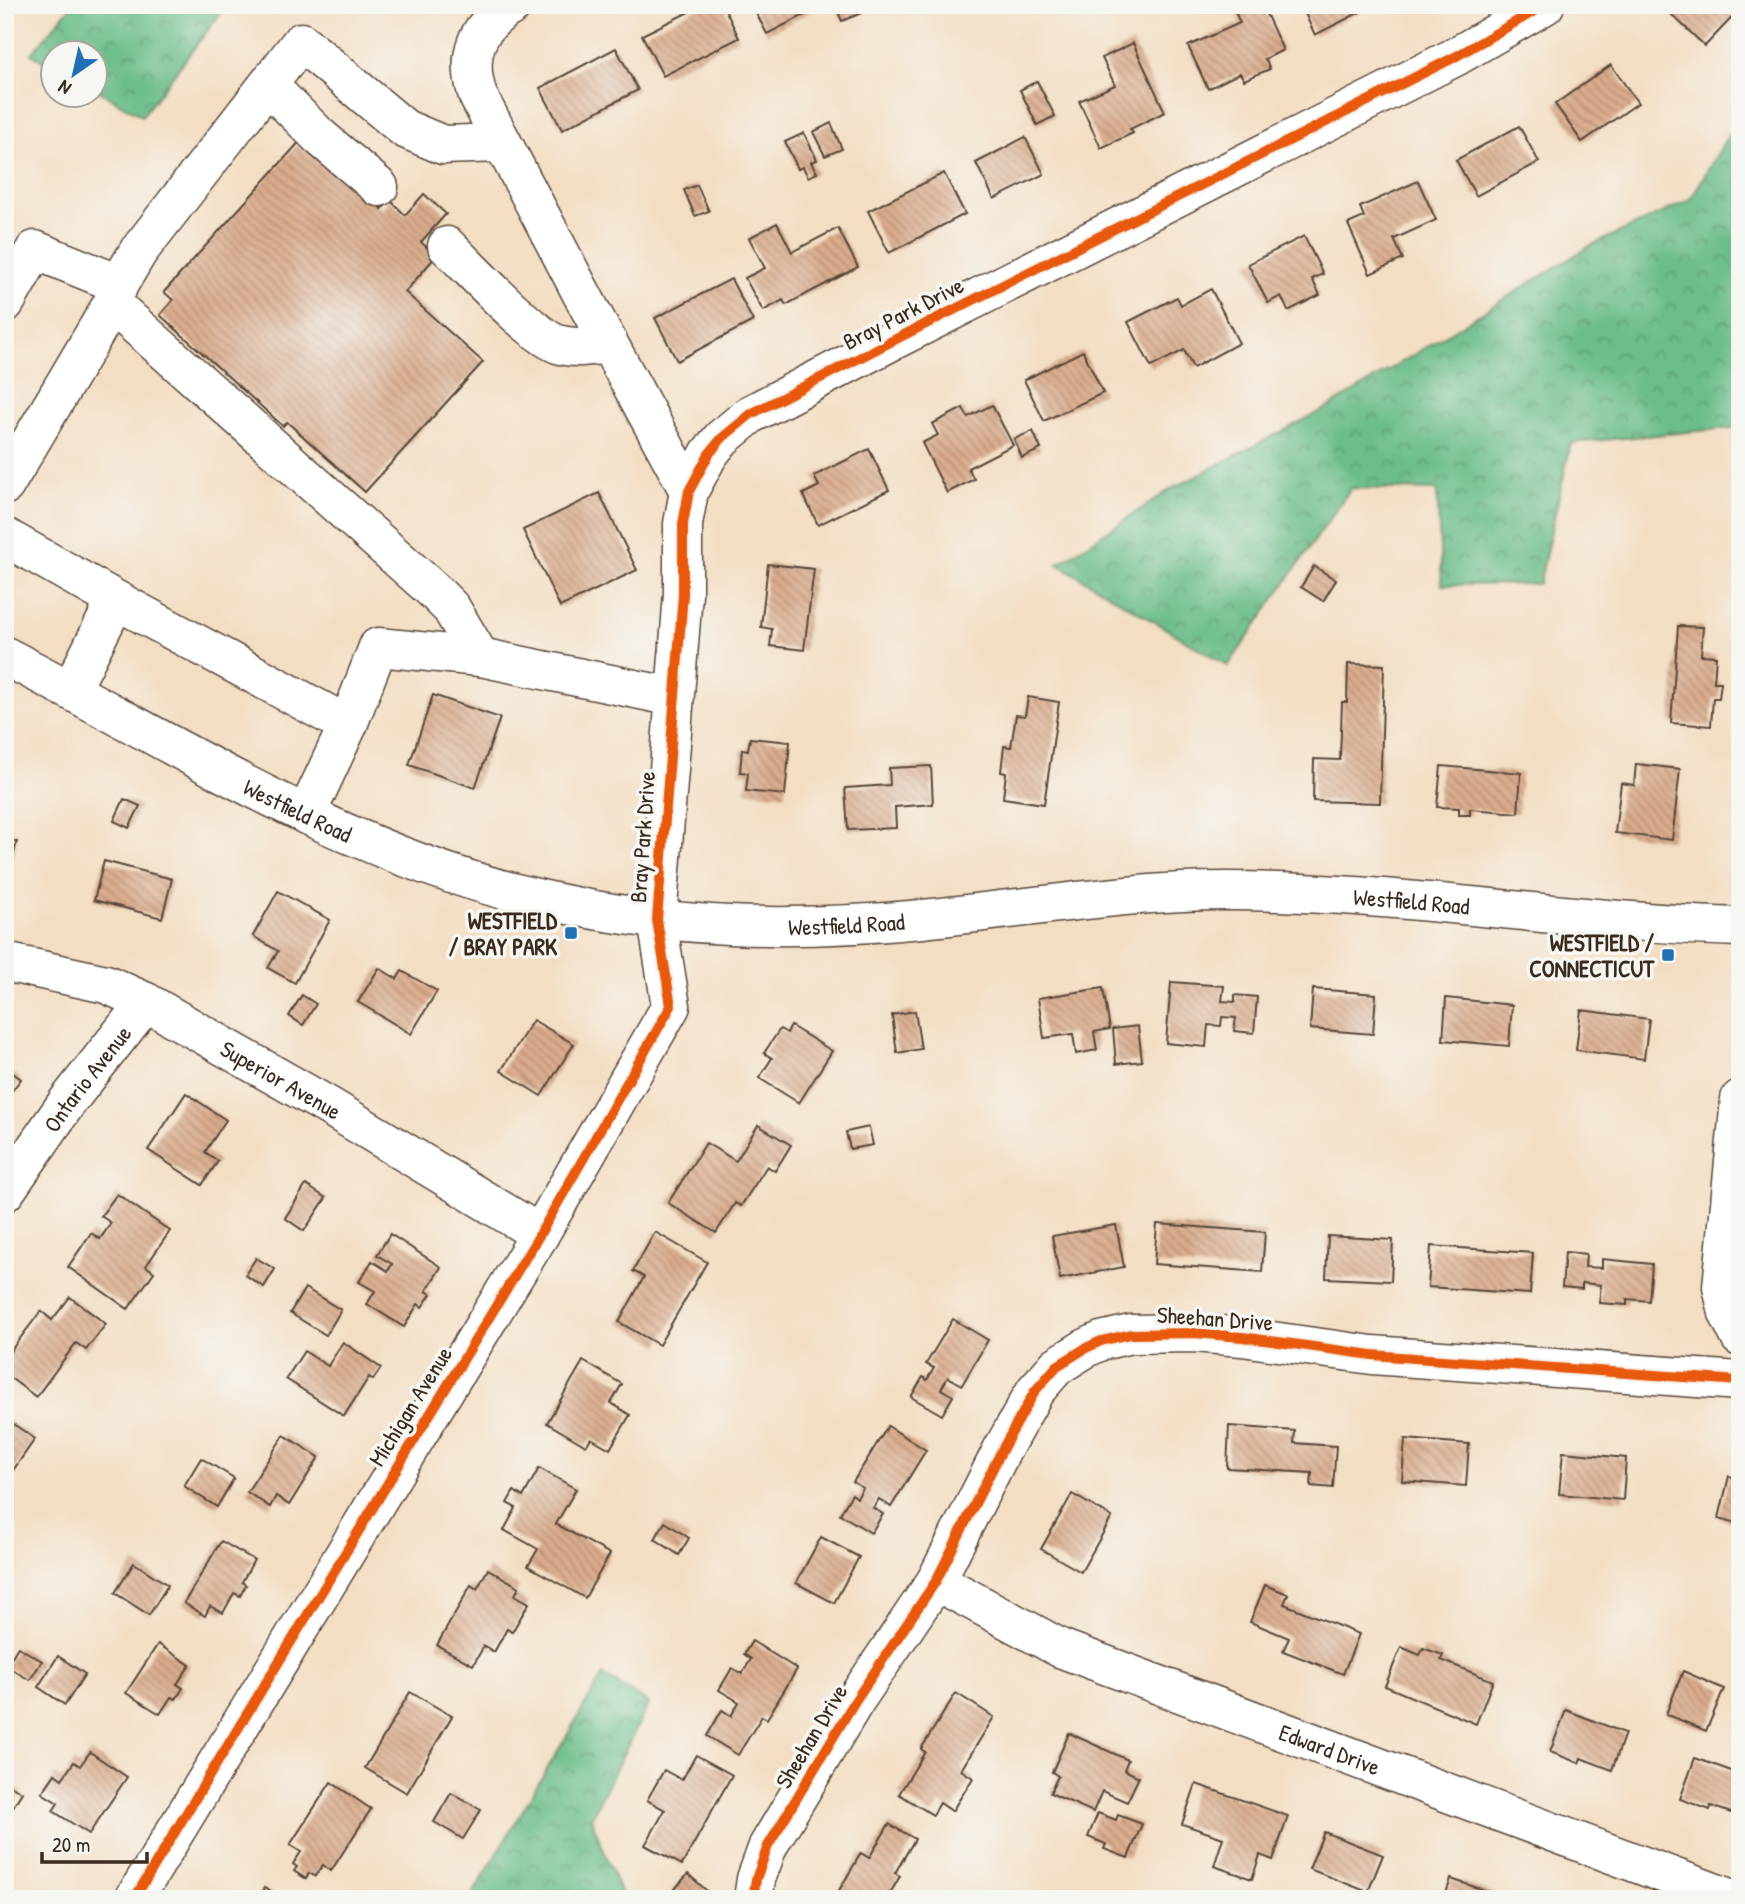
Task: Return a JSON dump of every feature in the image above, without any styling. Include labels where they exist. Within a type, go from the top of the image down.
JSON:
[{"type":"street","points":[[513,5],[499,13],[484,29],[473,57],[473,80],[478,96],[690,491]]},
{"type":"street","name":"Bray Park Drive","points":[[657,920],[683,594],[683,524],[690,491],[698,472],[722,438],[751,414],[1455,57],[1545,5]]},
{"type":"street","points":[[5,485],[138,253],[301,42],[405,128],[443,145],[501,143]]},
{"type":"street","points":[[269,86],[320,137],[379,187]]},
{"type":"street","points":[[447,246],[539,334],[558,345],[580,347],[609,344]]},
{"type":"street","points":[[5,303],[35,250],[116,294],[433,590],[451,608],[480,657]]},
{"type":"street","points":[[5,537],[348,725]]},
{"type":"street","points":[[71,690],[116,600]]},
{"type":"street","points":[[306,815],[348,725],[378,647],[480,657],[674,696]]},
{"type":"street","name":"Westfield Road","points":[[5,656],[306,815],[384,849],[477,883],[582,908],[657,920],[727,927],[858,924],[1121,896],[1227,891],[1378,898],[1597,918],[1740,927]]},
{"type":"street","name":"Michigan Avenue","points":[[134,1899],[540,1234],[671,1006],[657,920]]},
{"type":"street","name":"Superior Avenue","points":[[5,961],[106,984],[146,1002],[330,1107],[540,1234]]},
{"type":"street","name":"Ontario Avenue","points":[[5,1192],[68,1101],[146,1002]]},
{"type":"street","points":[[1740,1099],[1722,1287],[1728,1313],[1740,1337]]},
{"type":"street","name":"Sheehan Drive","points":[[753,1899],[756,1879],[768,1846],[855,1701],[936,1581],[1035,1391],[1057,1366],[1101,1341],[1131,1334],[1194,1333],[1372,1355],[1740,1381]]},
{"type":"street","name":"Edward Drive","points":[[936,1581],[1060,1648],[1732,1899]]},
{"type":"green space","points":[[72,5],[227,5],[142,116],[108,96],[108,38],[44,38]]},
{"type":"green space","points":[[38,46],[38,58],[31,54]]},
{"type":"green space","points":[[1740,116],[1740,427],[1571,443],[1539,584],[1442,585],[1437,490],[1351,488],[1228,666],[1058,564],[1171,489],[1329,407],[1590,246],[1690,200]]},
{"type":"green space","points":[[603,1675],[649,1703],[591,1818],[623,1899],[470,1899]]},
{"type":"building","points":[[703,5],[723,5],[739,38],[663,76],[642,35]]},
{"type":"building","points":[[752,5],[824,5],[767,34]]},
{"type":"building","points":[[835,5],[861,5],[864,12],[842,21]]},
{"type":"building","points":[[1242,5],[1262,5],[1283,50],[1265,59],[1270,69],[1244,80],[1240,73],[1208,89],[1188,46],[1240,23],[1234,9]]},
{"type":"building","points":[[1301,5],[1374,5],[1315,35]]},
{"type":"building","points":[[1677,5],[1740,5],[1740,9],[1705,46],[1670,13]]},
{"type":"building","points":[[1133,43],[1165,112],[1130,129],[1133,133],[1101,148],[1079,101],[1115,85],[1102,58]]},
{"type":"building","points":[[616,48],[638,90],[562,130],[540,88]]},
{"type":"building","points":[[1611,65],[1638,103],[1582,142],[1555,104]]},
{"type":"building","points":[[1037,81],[1055,116],[1037,125],[1020,90]]},
{"type":"building","points":[[831,123],[842,149],[825,156],[813,132]]},
{"type":"building","points":[[1519,126],[1539,162],[1476,196],[1456,160]]},
{"type":"building","points":[[804,133],[817,160],[811,162],[817,173],[808,177],[803,167],[798,169],[785,142]]},
{"type":"building","points":[[1025,137],[1044,174],[994,199],[976,163]]},
{"type":"building","points":[[303,138],[382,209],[390,200],[405,215],[424,194],[446,214],[421,242],[436,256],[405,292],[483,362],[365,492],[287,422],[283,426],[160,315],[173,300],[164,292]]},
{"type":"building","points":[[944,173],[965,214],[889,253],[868,211]]},
{"type":"building","points":[[1418,181],[1436,220],[1394,239],[1403,259],[1370,274],[1348,224],[1364,217],[1360,207]]},
{"type":"building","points":[[697,185],[709,211],[695,216],[684,190]]},
{"type":"building","points":[[777,223],[792,252],[838,228],[858,267],[786,305],[783,300],[763,311],[745,278],[765,268],[749,238]]},
{"type":"building","points":[[1304,236],[1323,274],[1312,279],[1320,295],[1288,311],[1281,296],[1268,303],[1248,264]]},
{"type":"building","points":[[731,279],[753,321],[677,361],[655,318]]},
{"type":"building","points":[[1211,289],[1239,343],[1193,368],[1184,350],[1151,367],[1128,322],[1177,297],[1181,305]]},
{"type":"building","points":[[1083,351],[1103,393],[1044,421],[1024,380]]},
{"type":"building","points":[[992,405],[1013,445],[968,468],[974,479],[947,493],[922,443],[938,435],[932,424],[963,408],[968,417]]},
{"type":"building","points":[[1033,431],[1041,449],[1022,458],[1014,439]]},
{"type":"building","points":[[869,449],[889,490],[818,525],[803,494],[819,486],[814,476]]},
{"type":"building","points":[[599,493],[637,570],[560,607],[523,530]]},
{"type":"building","points":[[768,564],[814,569],[804,650],[770,646],[772,629],[761,627]]},
{"type":"building","points":[[1314,566],[1336,580],[1323,601],[1301,587]]},
{"type":"building","points":[[1678,626],[1703,627],[1701,655],[1716,656],[1714,682],[1721,682],[1719,698],[1713,698],[1711,726],[1671,723]]},
{"type":"building","points":[[1348,664],[1384,665],[1380,803],[1313,801],[1314,759],[1340,760],[1342,702],[1347,702]]},
{"type":"building","points":[[433,695],[500,718],[475,788],[409,765]]},
{"type":"building","points":[[1028,697],[1059,702],[1044,804],[1003,798],[1006,773],[1001,772],[1004,746],[1011,747],[1016,715],[1025,716]]},
{"type":"building","points":[[750,738],[790,742],[785,795],[746,791],[748,773],[740,772],[742,749],[748,750]]},
{"type":"building","points":[[1636,764],[1680,769],[1672,840],[1615,833],[1621,783],[1634,785]]},
{"type":"building","points":[[931,766],[933,804],[895,807],[896,828],[848,830],[845,788],[890,785],[889,768]]},
{"type":"building","points":[[1441,766],[1521,773],[1518,813],[1470,809],[1470,815],[1459,815],[1459,808],[1437,807]]},
{"type":"building","points":[[124,799],[140,806],[129,828],[114,821]]},
{"type":"building","points":[[5,838],[17,842],[6,881],[5,881]]},
{"type":"building","points":[[104,861],[172,879],[162,918],[94,900]]},
{"type":"building","points":[[278,891],[330,920],[295,983],[268,968],[278,951],[253,936]]},
{"type":"building","points":[[379,968],[397,979],[402,971],[437,991],[411,1034],[358,1002]]},
{"type":"building","points":[[1171,982],[1224,986],[1222,1001],[1235,1002],[1235,995],[1257,997],[1254,1033],[1234,1031],[1236,1018],[1222,1017],[1221,1026],[1208,1025],[1206,1047],[1166,1043]]},
{"type":"building","points":[[1103,988],[1110,1029],[1094,1032],[1097,1050],[1076,1054],[1073,1034],[1044,1038],[1038,998]]},
{"type":"building","points":[[1313,989],[1376,994],[1373,1034],[1310,1029]]},
{"type":"building","points":[[302,995],[316,1004],[303,1025],[289,1016]]},
{"type":"building","points":[[1446,998],[1512,1005],[1509,1046],[1443,1040]]},
{"type":"building","points":[[1581,1010],[1649,1019],[1644,1059],[1576,1050]]},
{"type":"building","points":[[915,1011],[921,1049],[897,1053],[892,1015]]},
{"type":"building","points":[[533,1020],[574,1044],[541,1096],[501,1071]]},
{"type":"building","points":[[791,1026],[832,1051],[799,1103],[759,1078],[772,1058],[764,1053],[780,1029],[787,1033]]},
{"type":"building","points":[[1138,1026],[1142,1061],[1116,1064],[1113,1029]]},
{"type":"building","points":[[5,1067],[21,1079],[5,1100]]},
{"type":"building","points":[[186,1093],[226,1120],[205,1152],[218,1161],[202,1185],[148,1150]]},
{"type":"building","points":[[758,1125],[791,1145],[775,1171],[767,1166],[741,1206],[735,1203],[716,1233],[668,1203],[706,1143],[736,1161]]},
{"type":"building","points":[[869,1127],[873,1145],[850,1149],[846,1132]]},
{"type":"building","points":[[306,1185],[326,1198],[304,1231],[285,1218]]},
{"type":"building","points":[[117,1194],[170,1231],[146,1266],[154,1272],[128,1309],[68,1267],[91,1233],[100,1239],[111,1223],[101,1216]]},
{"type":"building","points":[[1157,1224],[1265,1232],[1262,1272],[1154,1264]]},
{"type":"building","points":[[1116,1225],[1124,1267],[1060,1279],[1052,1236]]},
{"type":"building","points":[[655,1232],[707,1262],[659,1345],[619,1322],[644,1277],[633,1271]]},
{"type":"building","points":[[390,1234],[441,1267],[426,1291],[431,1294],[422,1307],[418,1304],[404,1327],[367,1304],[375,1291],[359,1282],[372,1261],[388,1271],[392,1264],[377,1255]]},
{"type":"building","points":[[1328,1236],[1393,1240],[1391,1281],[1326,1278]]},
{"type":"building","points":[[1431,1246],[1533,1253],[1530,1294],[1428,1287]]},
{"type":"building","points":[[1565,1252],[1586,1254],[1585,1267],[1602,1268],[1602,1259],[1652,1264],[1649,1301],[1627,1299],[1627,1305],[1599,1303],[1601,1285],[1582,1283],[1582,1289],[1562,1287]]},
{"type":"building","points":[[256,1258],[275,1269],[264,1287],[245,1275]]},
{"type":"building","points":[[305,1288],[341,1310],[326,1335],[290,1313]]},
{"type":"building","points":[[70,1297],[106,1324],[86,1350],[76,1343],[36,1397],[5,1374],[5,1358],[41,1311],[52,1320]]},
{"type":"building","points":[[953,1319],[988,1340],[962,1385],[948,1377],[941,1389],[953,1396],[942,1415],[911,1397],[923,1377],[927,1380],[934,1368],[926,1364]]},
{"type":"building","points":[[343,1342],[381,1368],[373,1380],[369,1377],[344,1416],[286,1379],[304,1351],[328,1366]]},
{"type":"building","points":[[583,1361],[622,1384],[611,1403],[630,1415],[610,1449],[591,1438],[586,1446],[547,1423]]},
{"type":"building","points":[[5,1418],[35,1439],[9,1476],[5,1473]]},
{"type":"building","points":[[888,1426],[926,1450],[891,1507],[879,1499],[873,1508],[883,1514],[871,1533],[840,1514],[852,1494],[857,1498],[863,1488],[853,1482]]},
{"type":"building","points":[[1229,1426],[1295,1431],[1294,1443],[1336,1446],[1333,1488],[1311,1486],[1312,1473],[1227,1468]]},
{"type":"building","points":[[284,1435],[319,1457],[289,1505],[276,1496],[270,1507],[247,1492]]},
{"type":"building","points":[[1405,1439],[1469,1444],[1466,1486],[1402,1481]]},
{"type":"building","points":[[1563,1452],[1626,1458],[1623,1500],[1559,1494]]},
{"type":"building","points":[[201,1458],[234,1478],[217,1507],[184,1486]]},
{"type":"building","points":[[539,1468],[576,1489],[556,1524],[610,1554],[585,1598],[528,1566],[538,1549],[504,1530],[516,1508],[507,1503],[514,1491],[523,1497]]},
{"type":"building","points":[[1729,1476],[1740,1479],[1740,1524],[1719,1518]]},
{"type":"building","points":[[1072,1494],[1112,1517],[1081,1572],[1041,1549]]},
{"type":"building","points":[[665,1522],[689,1538],[679,1555],[655,1539]]},
{"type":"building","points":[[821,1537],[859,1557],[834,1603],[796,1583]]},
{"type":"building","points":[[221,1541],[254,1560],[242,1582],[246,1585],[240,1596],[234,1593],[223,1613],[210,1606],[205,1616],[184,1603]]},
{"type":"building","points":[[134,1563],[168,1585],[149,1615],[115,1593]]},
{"type":"building","points":[[488,1569],[519,1587],[515,1595],[529,1603],[512,1632],[507,1629],[494,1652],[484,1646],[473,1665],[437,1645],[471,1585],[477,1589]]},
{"type":"building","points":[[1265,1585],[1288,1594],[1284,1604],[1359,1634],[1343,1674],[1283,1651],[1289,1638],[1250,1622]]},
{"type":"building","points":[[752,1641],[797,1669],[767,1719],[762,1716],[738,1755],[707,1736],[722,1710],[731,1716],[739,1702],[719,1690],[732,1668],[742,1674],[751,1659],[744,1654]]},
{"type":"building","points":[[158,1644],[190,1665],[177,1684],[183,1688],[176,1699],[171,1697],[160,1714],[126,1693]]},
{"type":"building","points":[[18,1647],[42,1661],[30,1680],[6,1666]]},
{"type":"building","points":[[1401,1647],[1420,1655],[1423,1648],[1443,1655],[1441,1660],[1493,1681],[1476,1724],[1385,1686]]},
{"type":"building","points":[[58,1656],[85,1674],[65,1705],[38,1687]]},
{"type":"building","points":[[1683,1671],[1724,1689],[1706,1731],[1666,1714]]},
{"type":"building","points":[[410,1692],[452,1716],[407,1793],[365,1768]]},
{"type":"building","points":[[956,1693],[994,1717],[961,1770],[973,1778],[952,1811],[940,1803],[933,1815],[899,1794],[925,1752],[921,1749]]},
{"type":"building","points":[[1566,1710],[1625,1733],[1612,1770],[1581,1758],[1579,1763],[1550,1752]]},
{"type":"building","points":[[1069,1733],[1128,1760],[1124,1770],[1139,1777],[1127,1802],[1102,1791],[1093,1812],[1050,1793],[1058,1776],[1052,1772]]},
{"type":"building","points":[[90,1752],[127,1777],[89,1834],[53,1811],[58,1803],[42,1793],[55,1774],[62,1779],[74,1762],[80,1766]]},
{"type":"building","points":[[696,1755],[732,1775],[682,1865],[645,1845],[665,1810],[647,1800],[664,1770],[682,1780]]},
{"type":"building","points":[[1695,1758],[1740,1774],[1740,1816],[1711,1806],[1710,1810],[1680,1799]]},
{"type":"building","points":[[5,1782],[22,1792],[8,1815],[5,1813]]},
{"type":"building","points":[[331,1782],[371,1809],[331,1871],[323,1865],[315,1876],[309,1873],[306,1879],[294,1871],[297,1867],[293,1864],[301,1852],[290,1845]]},
{"type":"building","points":[[1196,1784],[1288,1816],[1273,1860],[1260,1855],[1252,1879],[1214,1866],[1223,1838],[1182,1824]]},
{"type":"building","points":[[451,1793],[481,1810],[463,1839],[434,1822]]},
{"type":"building","points":[[1098,1813],[1116,1820],[1118,1815],[1142,1824],[1128,1858],[1104,1849],[1106,1844],[1088,1837]]},
{"type":"building","points":[[889,1824],[915,1839],[895,1873],[900,1876],[887,1899],[834,1899],[861,1853],[869,1858]]},
{"type":"building","points":[[1324,1832],[1383,1855],[1368,1892],[1309,1869]]},
{"type":"building","points":[[688,1874],[716,1899],[666,1899]]},
{"type":"building","points":[[1451,1879],[1508,1898],[1508,1899],[1444,1899]]},
{"type":"building","points":[[264,1888],[281,1899],[257,1899]]},
{"type":"cycle path","points":[[134,1899],[540,1234],[671,1006],[657,920],[683,594],[683,524],[689,491],[709,454],[722,438],[751,414],[1455,57],[1545,5]]},
{"type":"cycle path","points":[[753,1899],[756,1879],[768,1846],[855,1701],[936,1581],[1035,1391],[1057,1366],[1086,1348],[1101,1341],[1131,1334],[1194,1333],[1372,1355],[1740,1381]]},
{"type":"place","name":"WESTFIELD / BRAY PARK","points":[[571,933]]},
{"type":"place","name":"WESTFIELD / CONNECTICUT","points":[[1668,955]]}]
